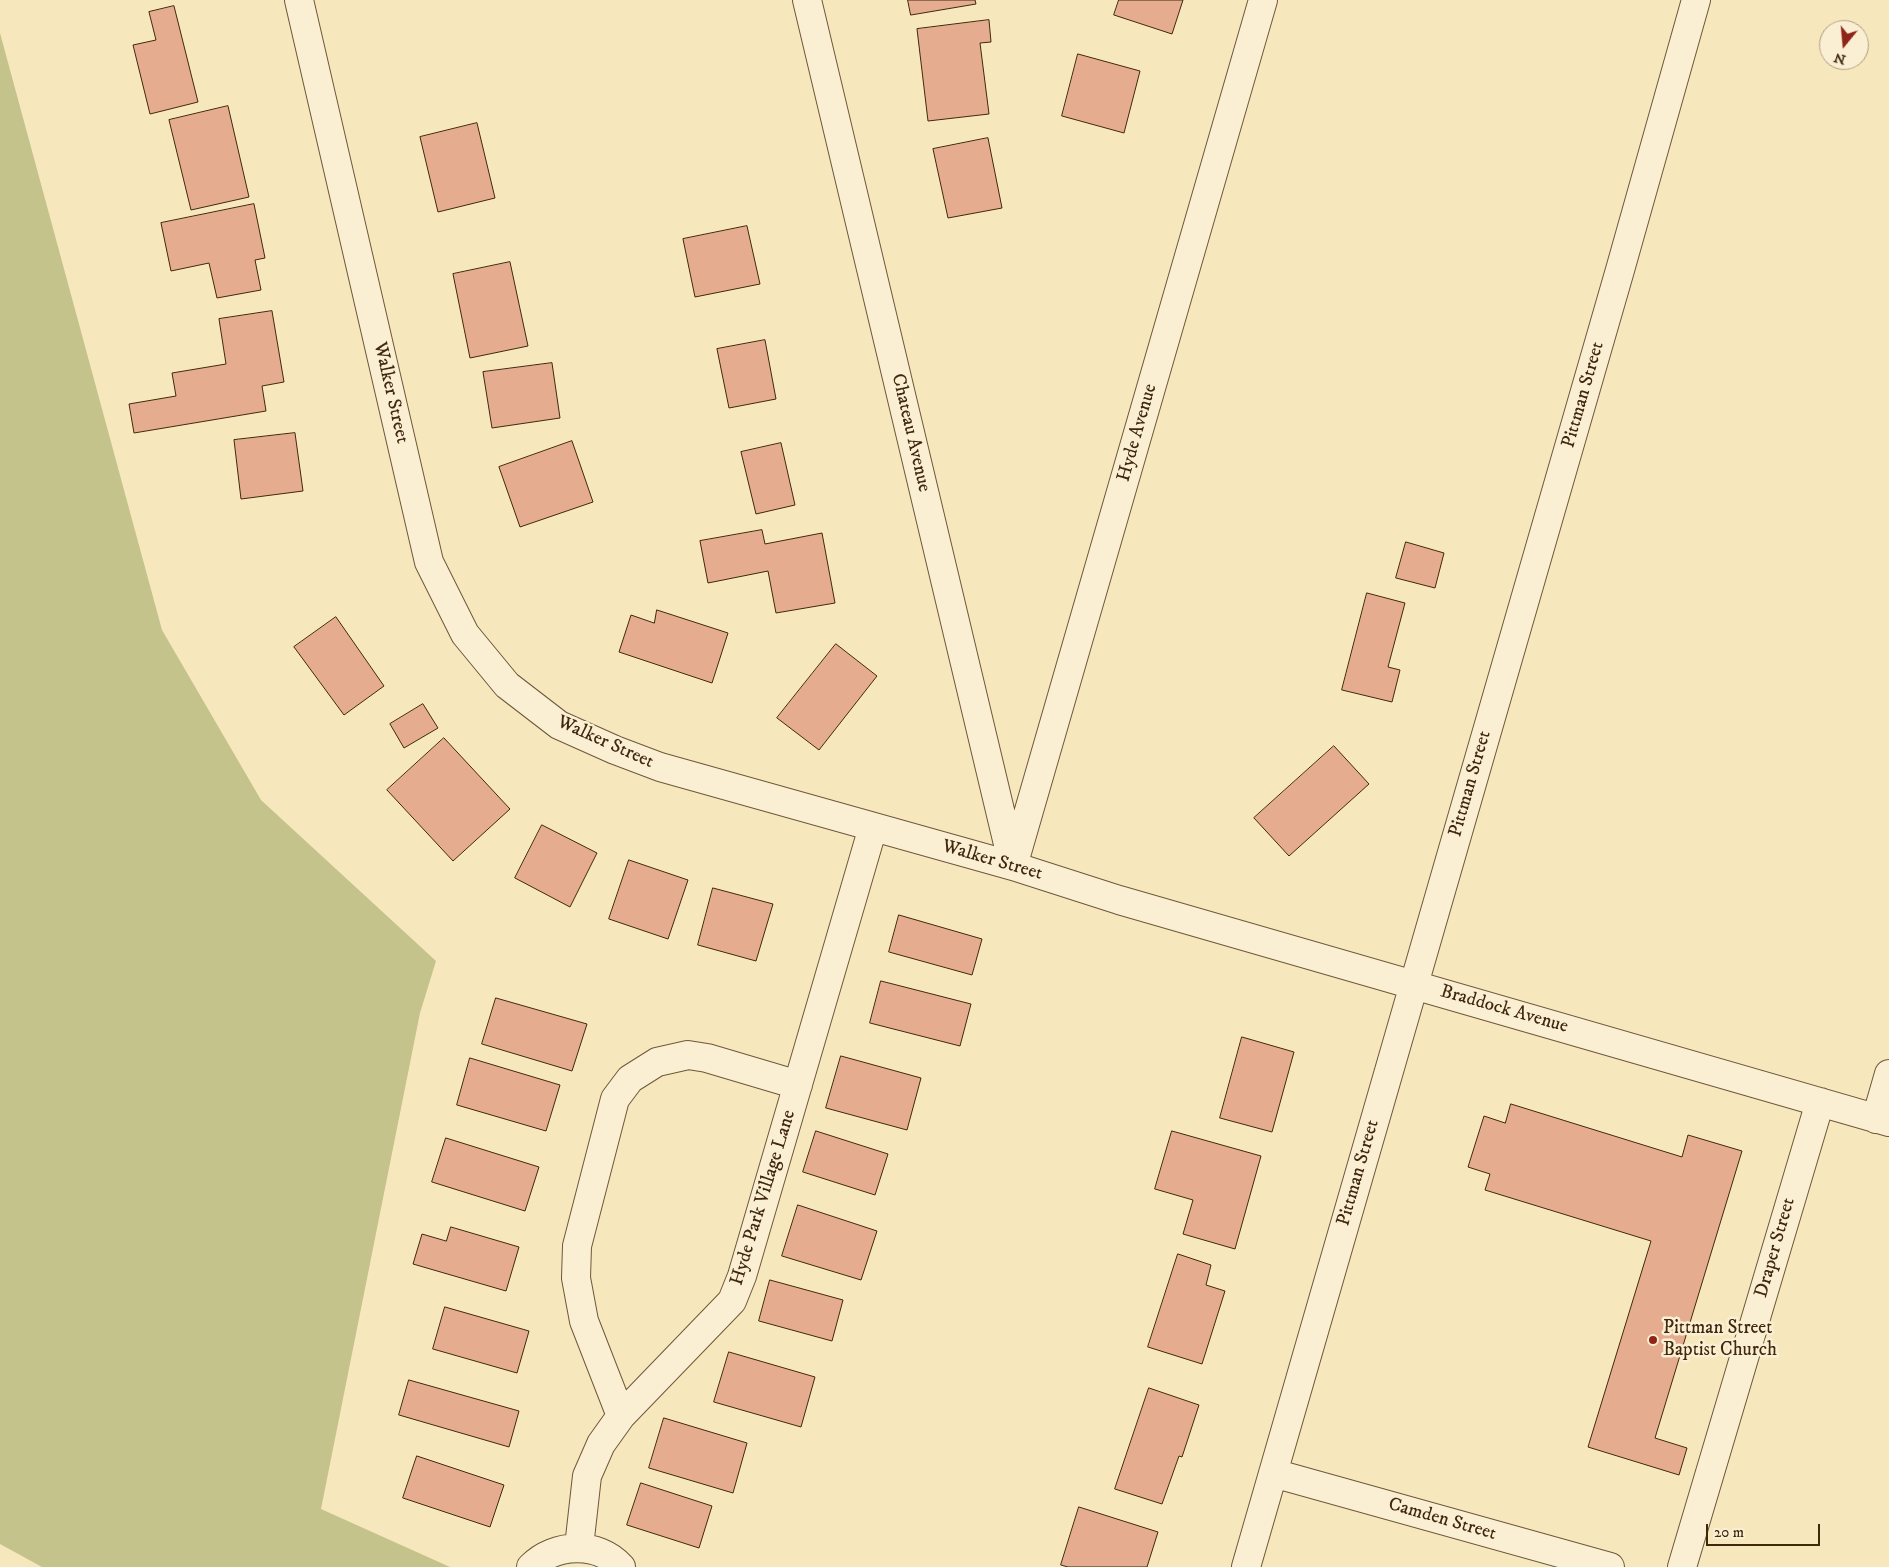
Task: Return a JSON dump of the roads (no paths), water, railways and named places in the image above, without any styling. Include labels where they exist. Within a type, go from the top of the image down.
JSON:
[{"type":"street","name":"Walker Street","points":[[299,0],[429,562],[465,634],[507,685],[559,725],[615,750],[660,767],[1013,866],[1119,900]]},
{"type":"street","name":"Chateau Avenue","points":[[806,0],[1013,866]]},
{"type":"street","name":"Hyde Avenue","points":[[1013,866],[1263,0]]},
{"type":"street","name":"Pittman Street","points":[[1246,1567],[1696,0]]},
{"type":"street","name":"Hyde Park Village Lane","points":[[579,1547],[587,1476],[602,1444],[621,1416],[732,1301],[742,1276],[873,827]]},
{"type":"street","name":"Braddock Avenue","points":[[1119,900],[1882,1121]]},
{"type":"street","name":"Hyde Park Village Lane","points":[[621,1416],[584,1320],[576,1278],[577,1246],[615,1099],[630,1078],[657,1062],[688,1055],[707,1058],[798,1085]]},
{"type":"street","points":[[1882,1121],[1889,1074]]},
{"type":"street","name":"Draper Street","points":[[1682,1567],[1820,1102]]},
{"type":"street","name":"Camden Street","points":[[1273,1473],[1610,1567]]},
{"type":"street","points":[[531,1567],[538,1560],[557,1550],[579,1547],[598,1551],[616,1561],[622,1567]]},
{"type":"place","name":"Pittman Street Baptist Church","points":[[1653,1340]]}]
